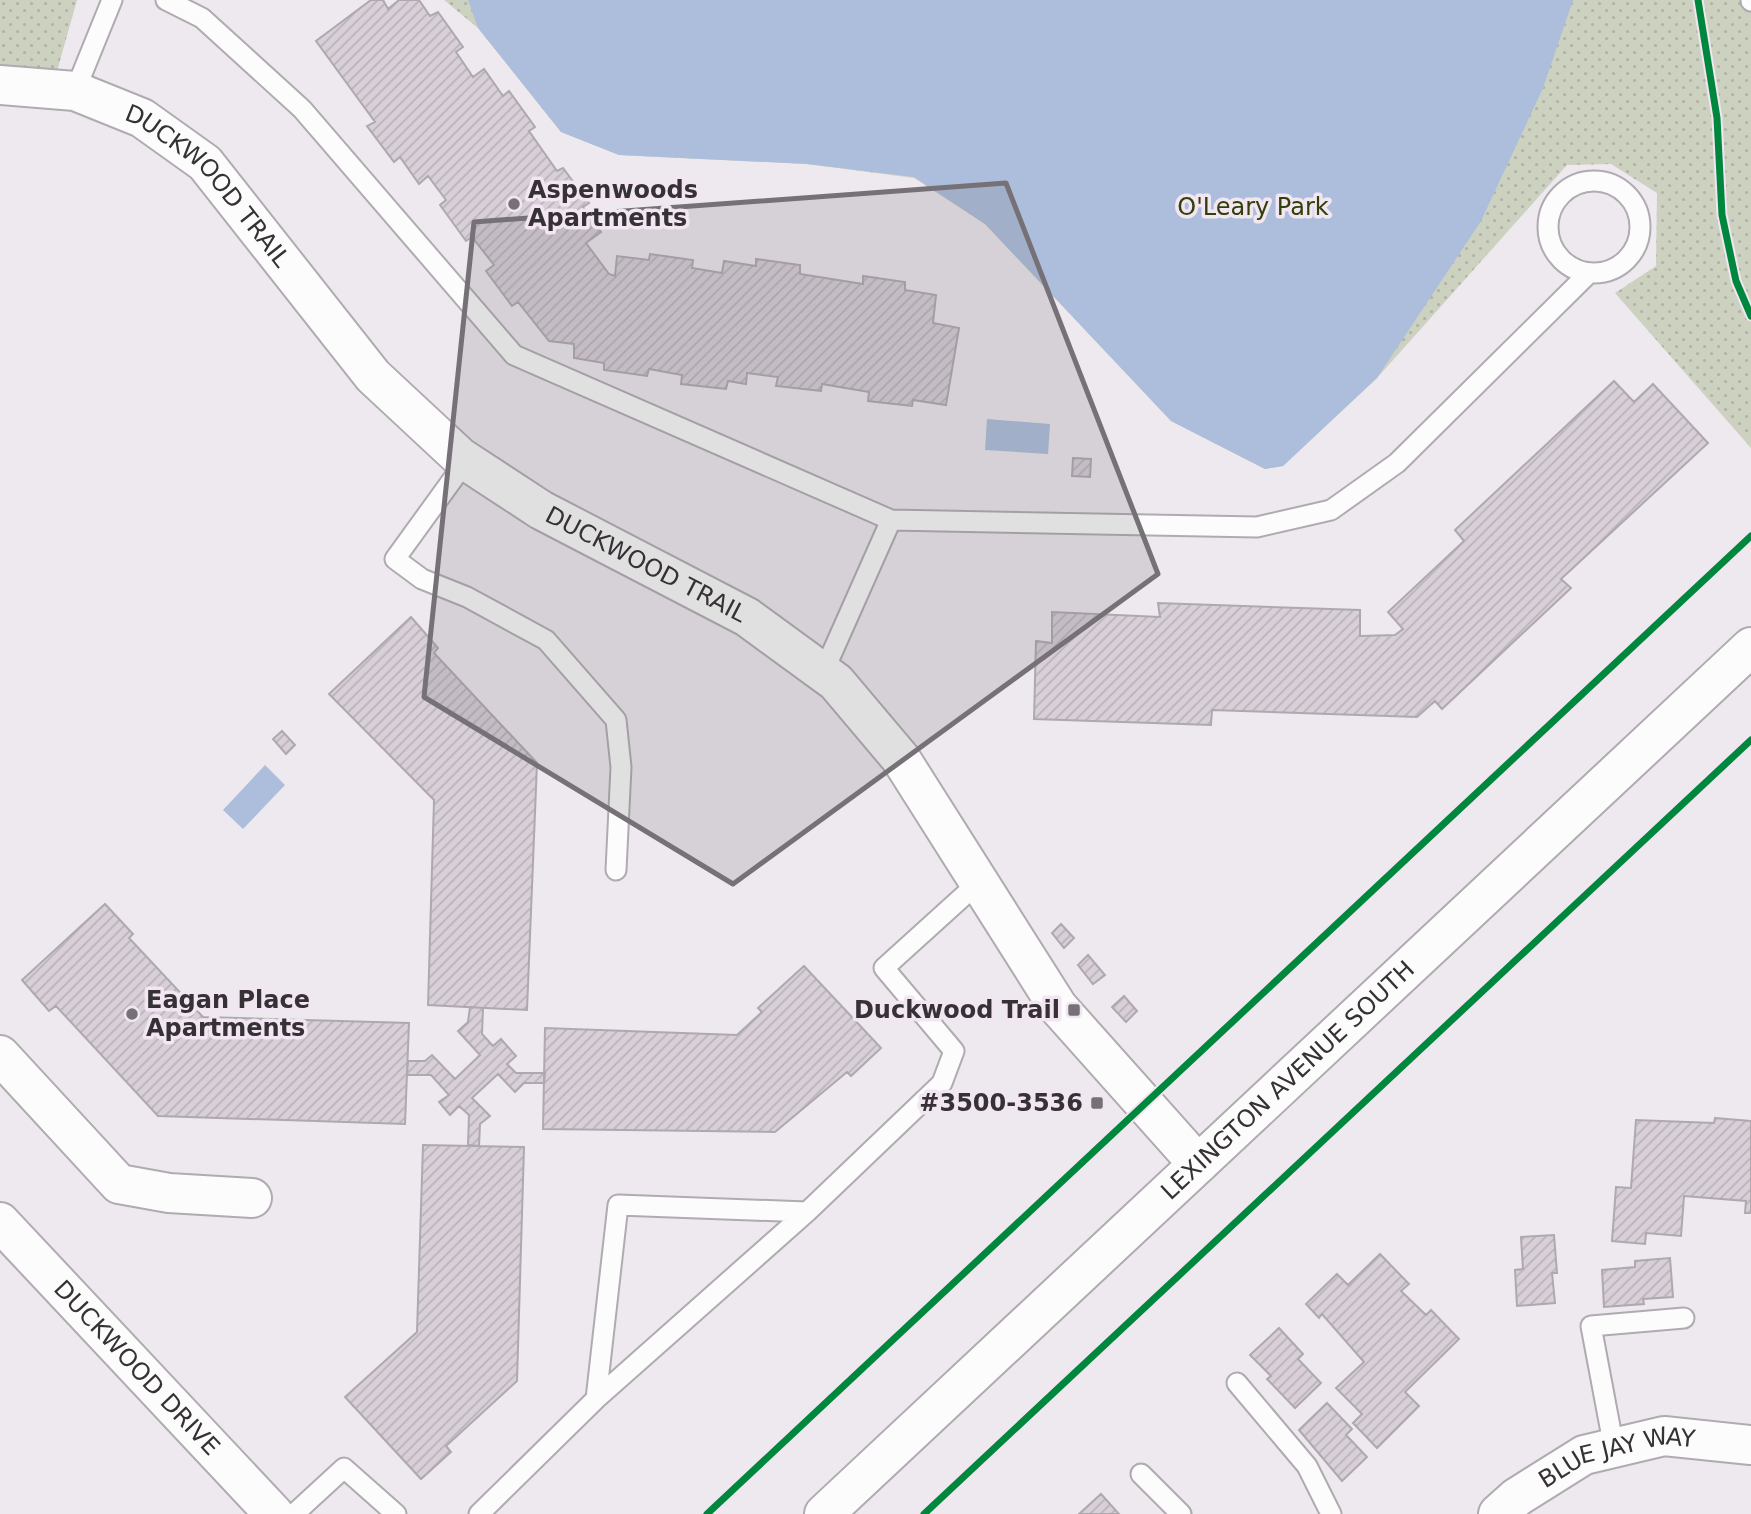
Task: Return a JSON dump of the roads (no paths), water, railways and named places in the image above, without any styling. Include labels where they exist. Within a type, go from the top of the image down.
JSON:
[{"type":"street","name":"DUCKWOOD TRAIL","points":[[0,85],[75,91],[142,118],[205,163],[373,376],[466,461],[541,510],[747,617],[836,682],[901,759],[1058,1007],[1198,1164]]},
{"type":"street","name":"LEXINGTON AVENUE SOUTH","points":[[824,1514],[1751,647]]},
{"type":"street","points":[[0,1055],[119,1184],[169,1194],[252,1198]]},
{"type":"street","name":"DUCKWOOD DRIVE","points":[[0,1222],[274,1514]]},
{"type":"street","name":"BLUE JAY WAY","points":[[1510,1510],[1584,1455],[1664,1436],[1751,1445]]},
{"type":"lane","points":[[75,91],[112,0]]},
{"type":"lane","points":[[166,0],[202,18],[302,109],[514,355],[891,520],[1256,527],[1331,510],[1397,463],[1588,274],[1617,268],[1637,246],[1640,231],[1633,202],[1623,191],[1595,181],[1579,183],[1565,190],[1555,201],[1549,216],[1551,247],[1560,260],[1573,269],[1588,274]]},
{"type":"lane","points":[[466,461],[395,559],[422,579],[467,597],[546,640],[616,719],[621,767],[616,870]]},
{"type":"lane","points":[[823,673],[891,520]]},
{"type":"lane","points":[[479,1514],[596,1399],[807,1212],[942,1083],[954,1051],[884,968],[979,882]]},
{"type":"lane","points":[[596,1399],[618,1205],[807,1212]]},
{"type":"lane","points":[[1614,1448],[1591,1326],[1684,1318]]},
{"type":"lane","points":[[1237,1383],[1307,1466],[1331,1514]]},
{"type":"lane","points":[[294,1514],[344,1468],[396,1514]]},
{"type":"lane","points":[[1141,1474],[1181,1514]]},
{"type":"water","name":"O'Leary Park","points":[[468,0],[1573,0],[1543,88],[1481,221],[1377,378],[1283,466],[1265,469],[1171,421],[985,224],[914,177],[807,164],[619,155],[561,132],[478,28]]},
{"type":"water","points":[[987,419],[1050,424],[1048,454],[985,450]]},
{"type":"water","points":[[265,765],[285,785],[243,829],[223,810]]},
{"type":"place","name":"Aspenwoods Apartments","points":[[514,204]]},
{"type":"place","name":"Duckwood Trail","points":[[1074,1010]]},
{"type":"place","name":"Eagan Place Apartments","points":[[132,1014]]},
{"type":"place","name":"#3500-3536","points":[[1097,1103]]}]
